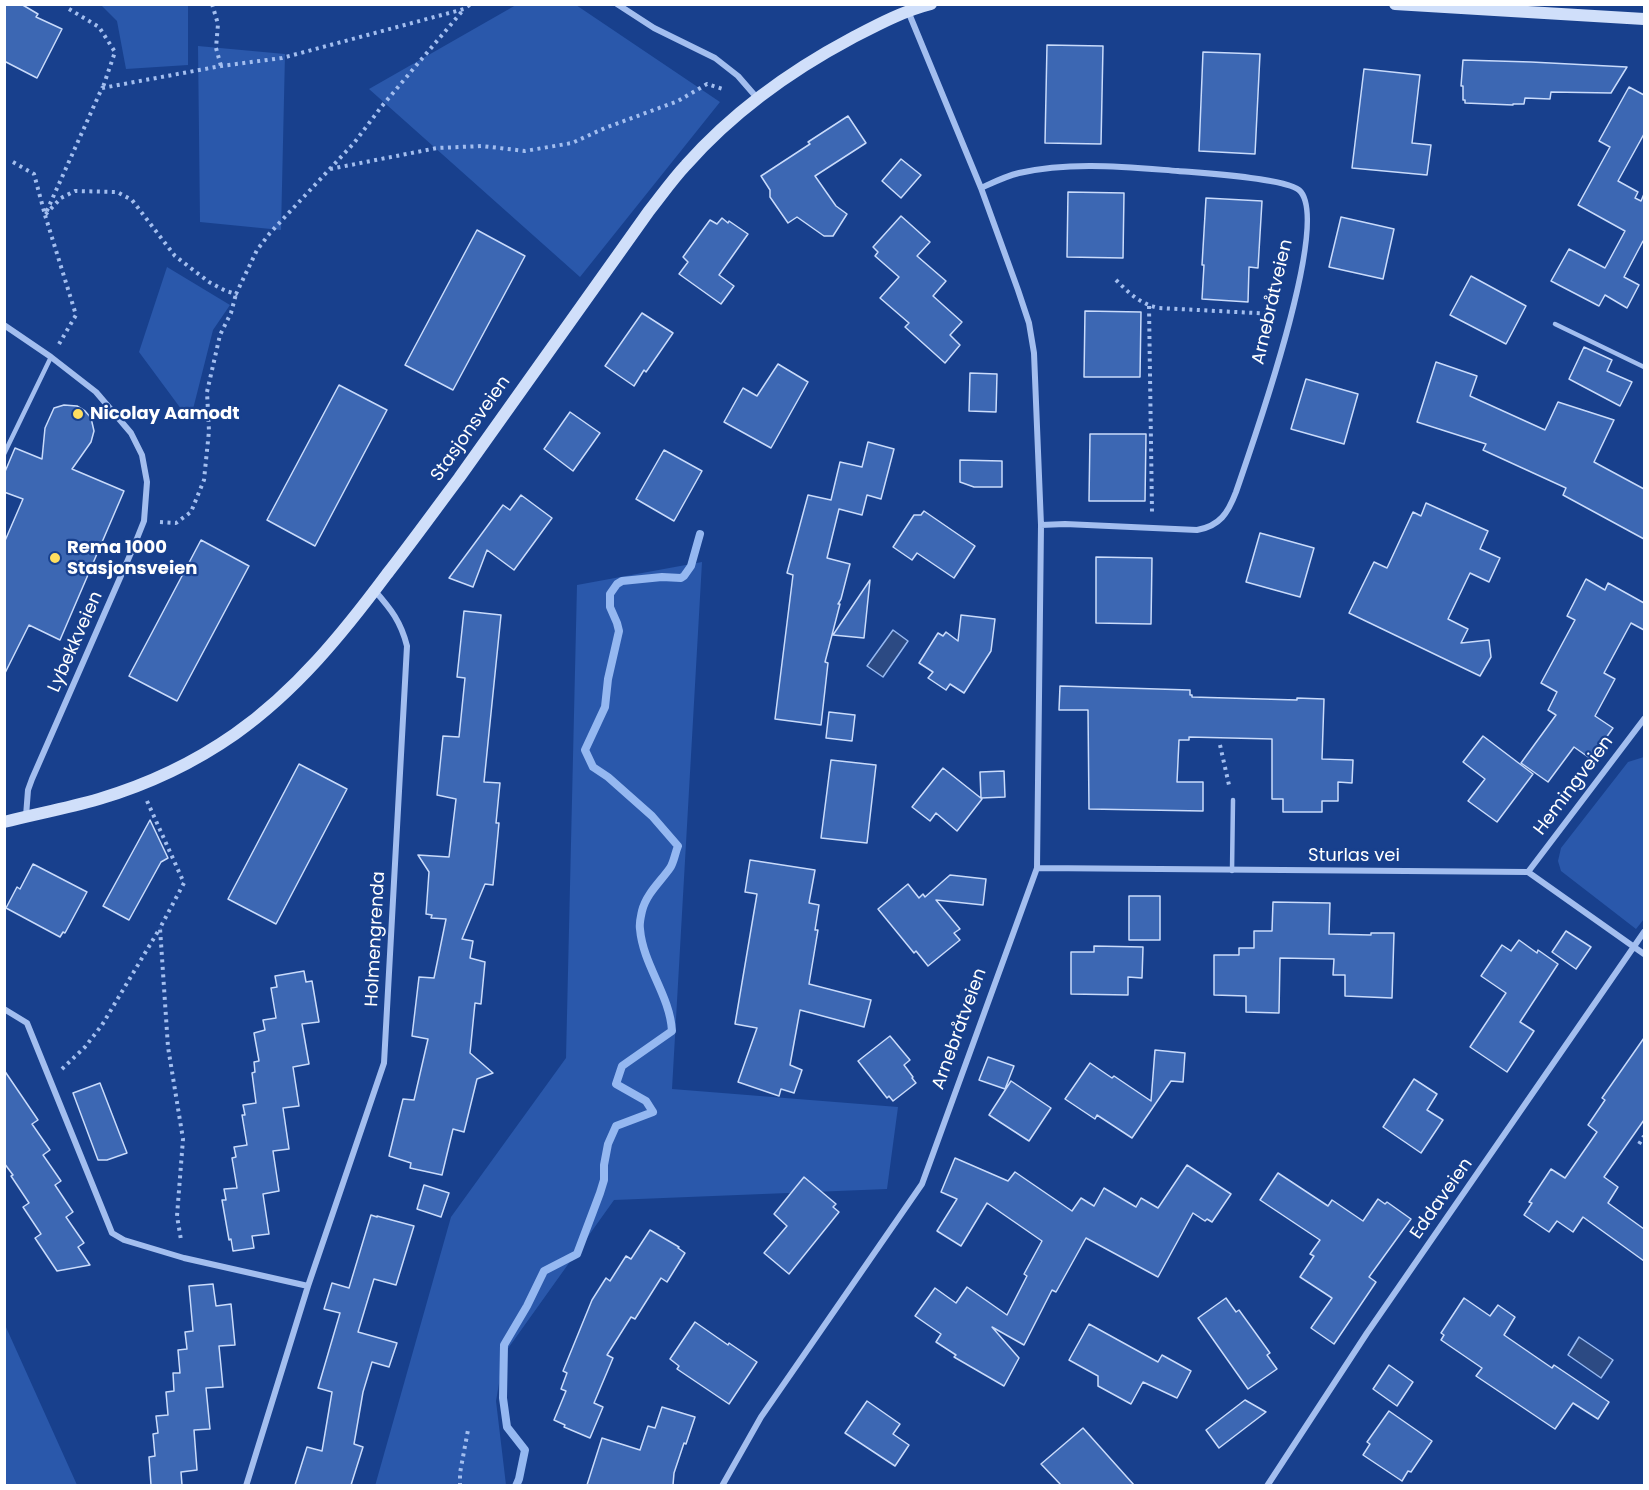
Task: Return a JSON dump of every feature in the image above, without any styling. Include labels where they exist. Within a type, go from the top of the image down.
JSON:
[{"type":"street","points":[[617,4],[654,28],[721,62],[738,75],[758,99]]},
{"type":"street","name":"Stasjonsveien","points":[[4,822],[98,799],[139,785],[185,764],[214,747],[258,717],[283,695],[323,654],[375,591],[684,166],[716,134],[758,99],[805,65],[907,8],[931,4]]},
{"type":"street","points":[[1395,4],[1644,20]]},
{"type":"street","name":"Arnebråtveien","points":[[722,1485],[761,1417],[922,1184],[1037,868],[1041,525],[1034,353],[1029,323],[981,188],[907,8]]},
{"type":"street","name":"Arnebråtveien","points":[[981,188],[1017,174],[1039,170],[1121,166],[1276,182],[1292,186],[1300,191],[1305,197],[1307,207],[1308,226],[1304,262],[1278,364],[1232,504],[1224,516],[1215,524],[1197,530],[1041,525]]},
{"type":"street","name":"Lybekkveien","points":[[4,325],[51,357],[96,392],[131,433],[142,455],[147,482],[144,521],[32,779],[28,790],[26,816]]},
{"type":"street","name":"Holmengrenda","points":[[246,1485],[308,1286],[384,1063],[406,646],[404,632],[397,618],[375,591]]},
{"type":"street","name":"Hemingveien","points":[[1528,872],[1644,719]]},
{"type":"street","name":"Sturlas vei","points":[[1037,868],[1528,872]]},
{"type":"street","points":[[1528,872],[1644,954]]},
{"type":"street","name":"Eddaveien","points":[[1267,1485],[1367,1333],[1644,932]]},
{"type":"street","points":[[4,1009],[27,1023],[112,1233],[124,1240],[184,1258],[308,1286]]},
{"type":"lane","points":[[1555,324],[1644,367]]},
{"type":"lane","points":[[4,454],[51,357]]},
{"type":"lane","points":[[1232,871],[1233,800]]},
{"type":"path","points":[[212,4],[218,24],[216,48],[221,66]]},
{"type":"path","points":[[144,521],[176,523],[191,512],[204,480],[209,431],[207,392],[220,335],[257,250],[284,217],[354,143],[382,106],[464,9],[471,4]]},
{"type":"path","points":[[45,215],[102,88],[115,52],[99,27],[69,9]]},
{"type":"path","points":[[102,88],[221,66],[282,58],[464,9]]},
{"type":"path","points":[[329,170],[437,148],[482,146],[525,151],[572,143],[678,101],[707,84],[723,89]]},
{"type":"path","points":[[12,162],[34,174],[76,315],[51,357]]},
{"type":"path","points":[[45,215],[61,198],[75,191],[117,192],[132,200],[175,256],[209,282],[236,294]]},
{"type":"path","points":[[1116,280],[1130,294],[1149,306],[1159,308],[1291,315]]},
{"type":"path","points":[[1149,306],[1153,528]]},
{"type":"path","points":[[1220,745],[1233,800]]},
{"type":"path","points":[[48,1077],[61,1070],[85,1047],[102,1025],[160,928],[183,883],[139,785]]},
{"type":"path","points":[[160,928],[168,1047],[183,1138],[177,1216],[184,1258]]},
{"type":"path","points":[[1639,1144],[1644,1136]]},
{"type":"path","points":[[459,1485],[468,1430]]},
{"type":"shaded area","points":[[101,5],[188,5],[188,65],[126,69],[117,21]]},
{"type":"shaded area","points":[[516,5],[576,5],[720,102],[580,277],[369,89]]},
{"type":"shaded area","points":[[198,46],[285,54],[281,230],[200,222]]},
{"type":"shaded area","points":[[167,267],[230,305],[213,330],[190,421],[139,352]]},
{"type":"shaded area","points":[[702,562],[672,1089],[898,1107],[887,1189],[614,1200],[504,1354],[496,1401],[506,1485],[375,1486],[451,1217],[566,1058],[577,585]]},
{"type":"shaded area","points":[[893,630],[908,641],[883,677],[867,666]]},
{"type":"shaded area","points":[[1644,757],[1644,919],[1636,929],[1561,871],[1558,861],[1561,848],[1628,762]]},
{"type":"shaded area","points":[[5,1325],[77,1485],[5,1485]]},
{"type":"shaded area","points":[[1579,1337],[1613,1360],[1601,1378],[1568,1355]]},
{"type":"building","points":[[4,4],[21,4],[38,14],[36,17],[62,29],[37,78],[4,61]]},
{"type":"building","points":[[1047,45],[1103,46],[1101,144],[1045,143]]},
{"type":"building","points":[[1203,52],[1260,54],[1255,154],[1199,151]]},
{"type":"building","points":[[1463,60],[1627,67],[1611,93],[1551,92],[1550,99],[1525,98],[1524,104],[1513,105],[1465,103],[1463,86],[1461,86]]},
{"type":"building","points":[[1364,69],[1420,75],[1412,143],[1431,145],[1427,175],[1352,168]]},
{"type":"building","points":[[1629,87],[1644,95],[1644,134],[1618,181],[1638,192],[1635,198],[1641,201],[1644,194],[1644,241],[1624,277],[1639,285],[1627,308],[1605,295],[1599,306],[1551,281],[1569,249],[1605,268],[1625,231],[1578,205],[1610,147],[1599,141]]},
{"type":"building","points":[[848,116],[866,143],[815,176],[836,206],[847,214],[833,236],[824,236],[797,217],[788,223],[770,197],[770,190],[761,176]]},
{"type":"building","points":[[901,159],[921,175],[901,198],[882,181]]},
{"type":"building","points":[[1068,192],[1124,193],[1123,258],[1067,257]]},
{"type":"building","points":[[1206,198],[1262,201],[1258,268],[1249,267],[1248,302],[1202,299]]},
{"type":"building","points":[[901,216],[930,242],[917,256],[946,281],[933,296],[962,322],[950,335],[960,345],[945,363],[905,327],[909,323],[880,298],[899,277],[875,256],[878,252],[873,247]]},
{"type":"building","points":[[1341,217],[1394,229],[1383,279],[1329,267]]},
{"type":"building","points":[[722,218],[748,234],[719,275],[734,286],[721,304],[679,274],[688,262],[683,257],[710,220],[717,224]]},
{"type":"building","points":[[477,230],[525,256],[453,390],[405,365]]},
{"type":"building","points":[[1471,276],[1526,306],[1506,344],[1450,315]]},
{"type":"building","points":[[1085,311],[1141,312],[1140,377],[1084,377]]},
{"type":"building","points":[[642,313],[673,333],[634,386],[605,366]]},
{"type":"building","points":[[1584,347],[1612,360],[1607,371],[1632,382],[1620,406],[1569,379]]},
{"type":"building","points":[[1436,362],[1477,376],[1470,396],[1545,430],[1558,402],[1614,420],[1594,462],[1644,489],[1644,539],[1563,495],[1566,488],[1483,450],[1486,444],[1417,422]]},
{"type":"building","points":[[778,364],[808,382],[771,448],[724,422],[743,388],[757,396]]},
{"type":"building","points":[[970,373],[997,374],[996,412],[969,411]]},
{"type":"building","points":[[1306,379],[1358,394],[1344,444],[1291,429]]},
{"type":"building","points":[[339,385],[387,410],[315,546],[267,520]]},
{"type":"building","points":[[64,405],[77,406],[85,411],[91,418],[94,431],[91,442],[72,469],[124,491],[60,640],[29,625],[4,675],[4,543],[23,499],[4,492],[4,474],[15,448],[42,459],[45,428],[54,408]]},
{"type":"building","points":[[570,412],[600,433],[573,471],[544,449]]},
{"type":"building","points":[[1090,434],[1146,434],[1145,501],[1089,501]]},
{"type":"building","points":[[868,442],[894,449],[881,499],[867,495],[862,515],[839,509],[827,558],[850,564],[825,662],[828,663],[821,725],[775,719],[793,575],[787,573],[808,495],[831,500],[840,462],[862,467]]},
{"type":"building","points":[[664,450],[702,471],[674,521],[636,499]]},
{"type":"building","points":[[960,460],[1002,461],[1002,487],[974,487],[960,482]]},
{"type":"building","points":[[521,495],[552,518],[514,570],[487,550],[473,587],[449,578],[503,505],[510,510]]},
{"type":"building","points":[[1426,503],[1488,531],[1480,549],[1500,558],[1489,582],[1470,573],[1448,619],[1468,629],[1461,643],[1489,640],[1491,657],[1480,676],[1349,613],[1374,562],[1387,568],[1413,512],[1421,516]]},
{"type":"building","points":[[924,511],[975,546],[954,578],[917,553],[912,560],[893,547],[914,515],[921,515]]},
{"type":"building","points":[[1260,533],[1314,548],[1300,597],[1246,582]]},
{"type":"building","points":[[201,540],[249,566],[177,701],[129,676]]},
{"type":"building","points":[[1096,557],[1152,558],[1151,624],[1096,623]]},
{"type":"building","points":[[1586,579],[1605,590],[1608,583],[1644,603],[1644,630],[1631,623],[1604,673],[1615,679],[1595,716],[1613,728],[1591,759],[1574,747],[1548,782],[1521,763],[1556,715],[1548,710],[1557,692],[1541,683],[1575,620],[1567,616]]},
{"type":"building","points":[[870,580],[864,638],[833,635]]},
{"type":"building","points":[[464,611],[501,615],[484,782],[500,783],[493,885],[485,884],[462,939],[473,941],[470,958],[485,962],[481,1004],[475,1003],[470,1053],[493,1073],[477,1079],[464,1132],[453,1129],[442,1175],[410,1168],[411,1163],[389,1156],[403,1099],[414,1100],[428,1039],[412,1036],[419,977],[434,978],[446,919],[431,918],[432,915],[426,914],[429,872],[418,855],[449,857],[456,799],[437,795],[443,736],[459,737],[465,678],[457,677]]},
{"type":"building","points":[[961,615],[995,619],[991,651],[964,693],[950,684],[946,690],[928,678],[933,672],[919,663],[938,633],[943,636],[946,632],[958,641]]},
{"type":"building","points":[[1060,686],[1190,690],[1192,697],[1324,699],[1322,759],[1353,760],[1352,783],[1338,782],[1338,801],[1322,801],[1322,812],[1283,812],[1283,799],[1272,799],[1272,739],[1189,737],[1189,740],[1179,740],[1177,782],[1203,782],[1203,811],[1089,809],[1088,710],[1059,710]]},
{"type":"building","points":[[829,712],[855,715],[852,741],[826,738]]},
{"type":"building","points":[[1483,736],[1533,774],[1497,822],[1468,801],[1485,779],[1463,762]]},
{"type":"building","points":[[831,760],[876,765],[867,843],[821,838]]},
{"type":"building","points":[[299,764],[347,789],[276,924],[228,899]]},
{"type":"building","points":[[943,768],[982,799],[957,831],[936,813],[930,821],[912,807]]},
{"type":"building","points":[[1004,771],[1005,797],[981,798],[980,772]]},
{"type":"building","points":[[150,820],[168,858],[161,862],[129,920],[103,906]]},
{"type":"building","points":[[750,860],[815,870],[809,903],[819,905],[815,930],[818,930],[809,984],[871,1000],[864,1027],[800,1010],[790,1065],[802,1070],[794,1093],[781,1089],[779,1096],[738,1082],[757,1028],[735,1024],[757,894],[745,892]]},
{"type":"building","points":[[33,864],[87,892],[65,933],[63,932],[60,937],[6,908],[17,887],[20,889]]},
{"type":"building","points":[[950,875],[986,879],[983,905],[936,900],[960,929],[954,933],[960,940],[928,966],[916,951],[914,953],[878,909],[908,884],[919,898],[923,894],[925,897]]},
{"type":"building","points":[[1129,896],[1160,896],[1160,940],[1129,940]]},
{"type":"building","points":[[1273,902],[1330,903],[1329,934],[1394,933],[1392,998],[1345,996],[1345,975],[1333,975],[1334,959],[1280,958],[1279,1013],[1246,1012],[1246,996],[1214,995],[1214,955],[1239,955],[1239,948],[1254,948],[1254,931],[1272,931]]},
{"type":"building","points":[[1566,931],[1591,947],[1576,969],[1552,952]]},
{"type":"building","points":[[1519,940],[1558,964],[1520,1022],[1534,1031],[1507,1072],[1470,1047],[1506,993],[1481,976],[1502,945],[1511,951]]},
{"type":"building","points":[[1094,946],[1143,947],[1142,978],[1128,977],[1128,995],[1071,994],[1071,952],[1094,952]]},
{"type":"building","points":[[304,971],[306,982],[312,981],[319,1022],[302,1024],[309,1064],[293,1067],[299,1106],[283,1108],[289,1149],[273,1151],[279,1191],[263,1194],[269,1234],[252,1236],[254,1248],[233,1251],[222,1200],[226,1200],[224,1189],[237,1188],[232,1158],[236,1157],[234,1147],[247,1145],[242,1115],[245,1115],[243,1105],[256,1103],[252,1073],[255,1072],[254,1062],[259,1061],[254,1033],[265,1030],[263,1020],[276,1018],[271,988],[277,987],[275,976]]},
{"type":"building","points":[[890,1036],[910,1060],[904,1065],[916,1083],[893,1101],[889,1096],[887,1098],[858,1061]]},
{"type":"building","points":[[1644,1038],[1644,1120],[1604,1177],[1618,1187],[1608,1203],[1644,1229],[1644,1261],[1583,1217],[1573,1232],[1557,1221],[1549,1232],[1524,1215],[1532,1203],[1529,1202],[1551,1169],[1565,1178],[1597,1132],[1588,1125],[1605,1100],[1602,1098]]},
{"type":"building","points":[[1155,1050],[1185,1053],[1183,1082],[1171,1081],[1132,1138],[1097,1115],[1095,1119],[1065,1099],[1090,1063],[1151,1101]]},
{"type":"building","points":[[988,1057],[1014,1066],[1005,1089],[979,1080]]},
{"type":"building","points":[[4,1070],[38,1120],[32,1124],[50,1150],[43,1155],[61,1181],[55,1185],[73,1212],[66,1217],[84,1243],[78,1247],[90,1265],[57,1271],[35,1238],[41,1234],[23,1207],[29,1203],[4,1163]]},
{"type":"building","points":[[1414,1079],[1437,1094],[1427,1110],[1443,1120],[1421,1153],[1383,1127]]},
{"type":"building","points":[[1011,1081],[1051,1108],[1029,1141],[989,1115]]},
{"type":"building","points":[[100,1083],[127,1153],[107,1160],[98,1160],[73,1093]]},
{"type":"building","points":[[955,1158],[1008,1181],[1015,1172],[1072,1211],[1081,1198],[1094,1206],[1104,1188],[1136,1207],[1141,1198],[1158,1208],[1187,1165],[1231,1194],[1212,1222],[1207,1219],[1205,1221],[1193,1213],[1158,1277],[1086,1238],[1056,1292],[1052,1290],[1024,1345],[992,1327],[1019,1358],[1004,1386],[954,1357],[956,1355],[936,1342],[941,1334],[915,1316],[935,1288],[956,1303],[967,1287],[1007,1315],[1027,1276],[1024,1274],[1042,1241],[987,1203],[961,1246],[937,1231],[957,1199],[941,1192]]},
{"type":"building","points":[[1278,1173],[1328,1206],[1332,1200],[1363,1221],[1378,1199],[1385,1204],[1387,1202],[1411,1219],[1369,1277],[1376,1282],[1334,1344],[1311,1328],[1332,1298],[1300,1277],[1314,1256],[1310,1254],[1320,1240],[1260,1200]]},
{"type":"building","points":[[804,1177],[836,1204],[833,1207],[839,1212],[789,1274],[764,1253],[787,1226],[774,1214]]},
{"type":"building","points":[[424,1185],[449,1193],[441,1217],[417,1209]]},
{"type":"building","points":[[371,1215],[414,1226],[396,1285],[374,1279],[358,1332],[397,1343],[389,1367],[372,1362],[363,1392],[354,1444],[363,1447],[351,1485],[295,1485],[307,1447],[322,1451],[332,1392],[318,1388],[340,1313],[324,1309],[332,1283],[349,1288]]},
{"type":"building","points":[[650,1230],[685,1253],[667,1282],[661,1278],[635,1319],[631,1317],[607,1355],[613,1358],[594,1403],[603,1407],[590,1438],[554,1420],[566,1391],[561,1389],[567,1373],[563,1371],[592,1300],[606,1278],[610,1281],[626,1256],[631,1259]]},
{"type":"building","points":[[213,1284],[216,1306],[231,1304],[235,1345],[219,1346],[223,1387],[206,1388],[210,1429],[194,1430],[197,1470],[181,1472],[182,1485],[151,1485],[149,1457],[155,1456],[153,1434],[158,1433],[156,1416],[168,1415],[166,1392],[174,1391],[173,1373],[180,1373],[178,1350],[187,1349],[185,1332],[193,1331],[189,1286]]},
{"type":"building","points":[[1226,1298],[1236,1312],[1239,1310],[1270,1353],[1267,1355],[1277,1369],[1248,1389],[1198,1318]]},
{"type":"building","points":[[1464,1298],[1490,1316],[1498,1305],[1515,1317],[1504,1335],[1552,1368],[1554,1365],[1609,1402],[1598,1419],[1573,1403],[1555,1429],[1476,1376],[1482,1368],[1441,1340],[1444,1335],[1441,1333]]},
{"type":"building","points":[[695,1322],[757,1362],[729,1404],[677,1369],[679,1366],[670,1359]]},
{"type":"building","points":[[1089,1324],[1158,1362],[1162,1355],[1191,1371],[1177,1398],[1143,1382],[1131,1404],[1098,1386],[1098,1376],[1069,1360]]},
{"type":"building","points":[[1389,1365],[1413,1382],[1397,1406],[1373,1389]]},
{"type":"building","points":[[1245,1400],[1266,1412],[1219,1448],[1206,1430]]},
{"type":"building","points":[[867,1401],[900,1424],[893,1434],[909,1445],[895,1466],[845,1433]]},
{"type":"building","points":[[662,1407],[695,1417],[674,1473],[673,1485],[587,1485],[602,1438],[640,1450],[648,1426],[655,1428]]},
{"type":"building","points":[[1389,1411],[1432,1441],[1402,1481],[1363,1455],[1370,1444],[1367,1442]]},
{"type":"building","points":[[1083,1428],[1134,1485],[1061,1485],[1041,1464]]},
{"type":"waterway","points":[[516,1486],[525,1450],[507,1427],[503,1398],[504,1345],[544,1271],[577,1254],[604,1180],[608,1144],[616,1126],[653,1112],[646,1101],[616,1084],[622,1066],[672,1031],[667,1005],[642,942],[640,924],[647,899],[673,863],[678,846],[652,816],[608,777],[593,767],[585,750],[605,707],[608,679],[619,631],[610,607],[610,594],[622,581],[662,577],[681,578],[691,566],[700,534]]},
{"type":"place","name":"Nicolay Aamodt","points":[[78,414]]},
{"type":"place","name":"Rema 1000 Stasjonsveien","points":[[55,558]]}]
